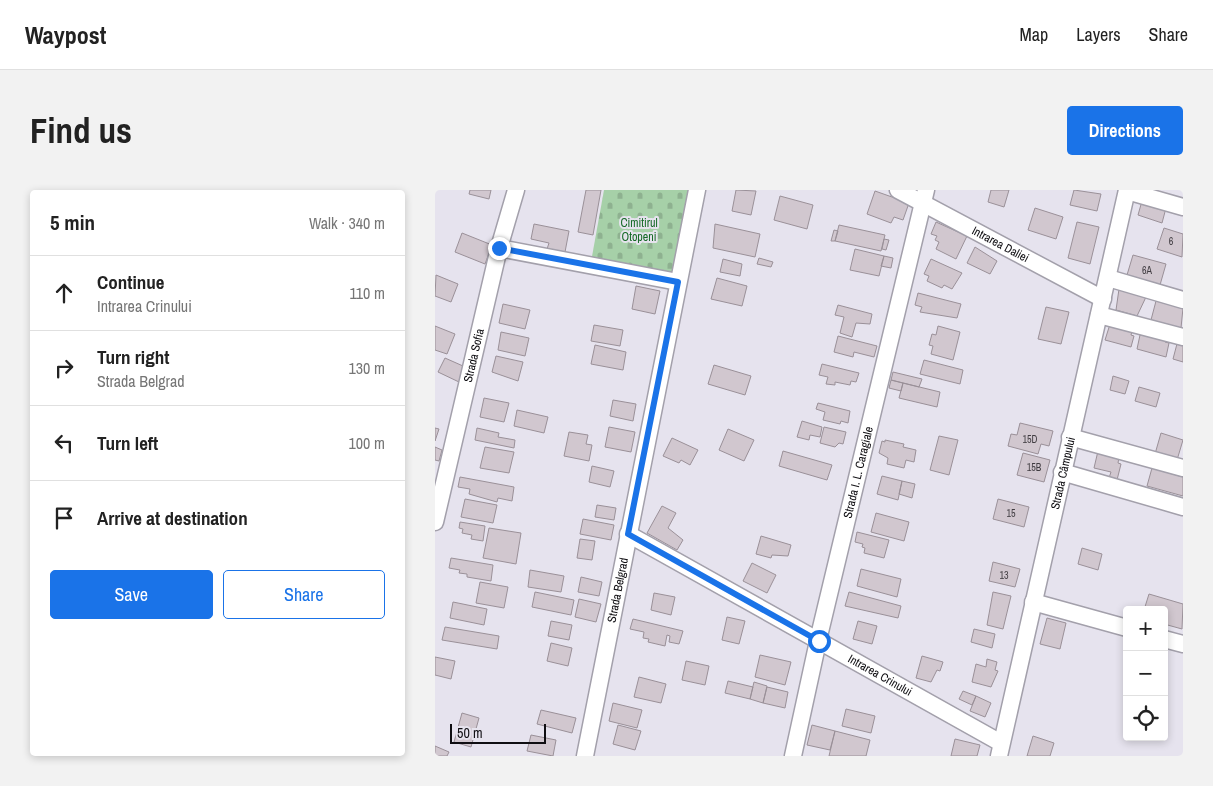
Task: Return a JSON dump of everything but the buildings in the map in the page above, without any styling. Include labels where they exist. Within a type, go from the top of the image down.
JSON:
[{"type":"street","name":"Strada Sofia","points":[[435,522],[499,248],[516,190]]},
{"type":"street","name":"Strada Belgrad","points":[[585,756],[697,190]]},
{"type":"street","name":"Intrarea Daliei","points":[[898,190],[925,196],[1101,307],[1183,337]]},
{"type":"street","points":[[1127,191],[1183,207]]},
{"type":"street","name":"Strada Câmpului","points":[[1000,749],[1127,191]]},
{"type":"street","name":"Strada I. L. Caragiale","points":[[793,756],[925,196]]},
{"type":"street","points":[[499,248],[678,282]]},
{"type":"street","points":[[1108,278],[1183,300]]},
{"type":"street","points":[[1070,436],[1183,468]]},
{"type":"street","points":[[1062,472],[1183,507]]},
{"type":"street","name":"Intrarea Crinului","points":[[628,534],[819,641],[1000,749]]},
{"type":"street","points":[[1033,602],[1123,627]]},
{"type":"street","points":[[1168,640],[1183,644]]},
{"type":"green space","name":"Cimitirul Otopeni","points":[[604,190],[688,190],[673,277],[591,262]]},
{"type":"route","points":[[499,248],[678,282],[628,534],[819,641]]}]
